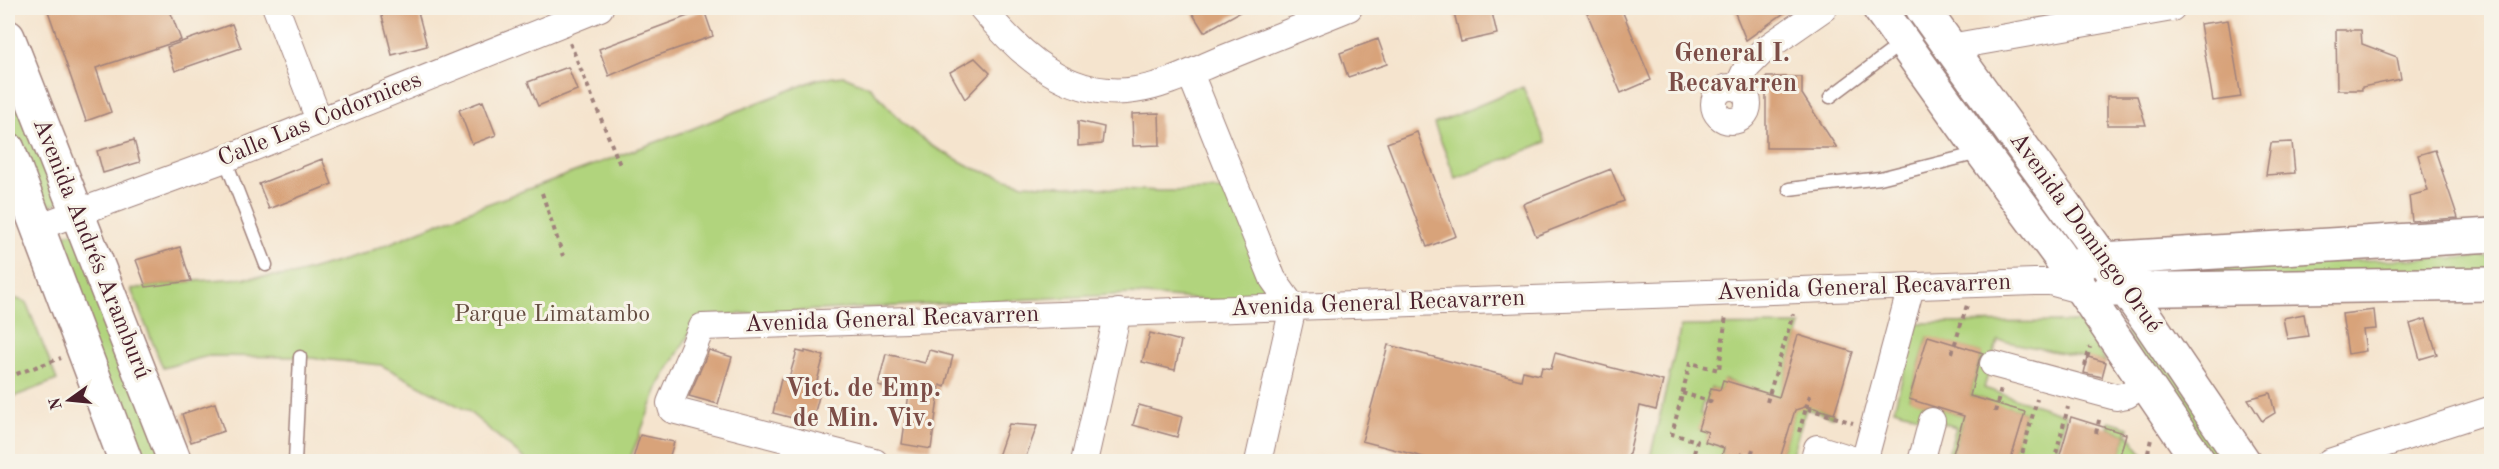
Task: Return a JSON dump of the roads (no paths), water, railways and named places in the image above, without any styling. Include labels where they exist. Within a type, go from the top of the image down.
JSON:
[{"type":"main road","name":"Avenida Domingo Orué","points":[[1879,8],[1982,152],[2057,273],[2083,291],[2199,462]]},
{"type":"main road","name":"Avenida Domingo Orué","points":[[1922,8],[2125,289],[2244,462]]},
{"type":"main road","name":"Avenida Andrés Aramburú","points":[[8,37],[175,462]]},
{"type":"main road","name":"Avenida Andrés Aramburú","points":[[11,166],[38,227],[86,350],[126,462]]},
{"type":"main road","name":"Avenida General Recavarren","points":[[2057,273],[2103,258],[2492,235]]},
{"type":"main road","points":[[2083,291],[2492,284]]},
{"type":"street","points":[[276,8],[319,120]]},
{"type":"street","name":"Calle Las Codornices","points":[[38,227],[225,159],[600,8]]},
{"type":"street","points":[[982,8],[1013,43],[1056,76],[1081,87],[1107,91],[1136,90],[1190,73],[1308,15],[1349,8]]},
{"type":"street","points":[[1737,88],[1747,67],[1765,49],[1824,8]]},
{"type":"street","points":[[1950,47],[2172,8]]},
{"type":"street","points":[[1190,73],[1273,279],[1293,307],[1258,462]]},
{"type":"street","name":"Avenida General Recavarren","points":[[875,462],[672,410],[670,407],[702,327],[1911,286],[2057,273]]},
{"type":"street","points":[[1813,462],[1817,448],[1863,462],[1911,286]]},
{"type":"street","points":[[1084,462],[1118,312]]},
{"type":"street","points":[[1993,364],[2043,377],[2079,379],[2116,397],[2127,395],[2145,383]]},
{"type":"street","points":[[2329,462],[2492,409]]},
{"type":"street","points":[[1921,462],[1932,421]]},
{"type":"lane","points":[[1830,97],[1903,42]]},
{"type":"lane","points":[[1789,189],[1880,178],[1982,152]]},
{"type":"lane","points":[[225,159],[266,265]]},
{"type":"lane","points":[[295,462],[300,357]]},
{"type":"district","name":"General I. Recavarren","points":[[1732,69]]},
{"type":"district","name":"Vict. de Emp. de Min. Viv.","points":[[863,404]]},
{"type":"park label","name":"Parque Limatambo","points":[[552,315]]}]
